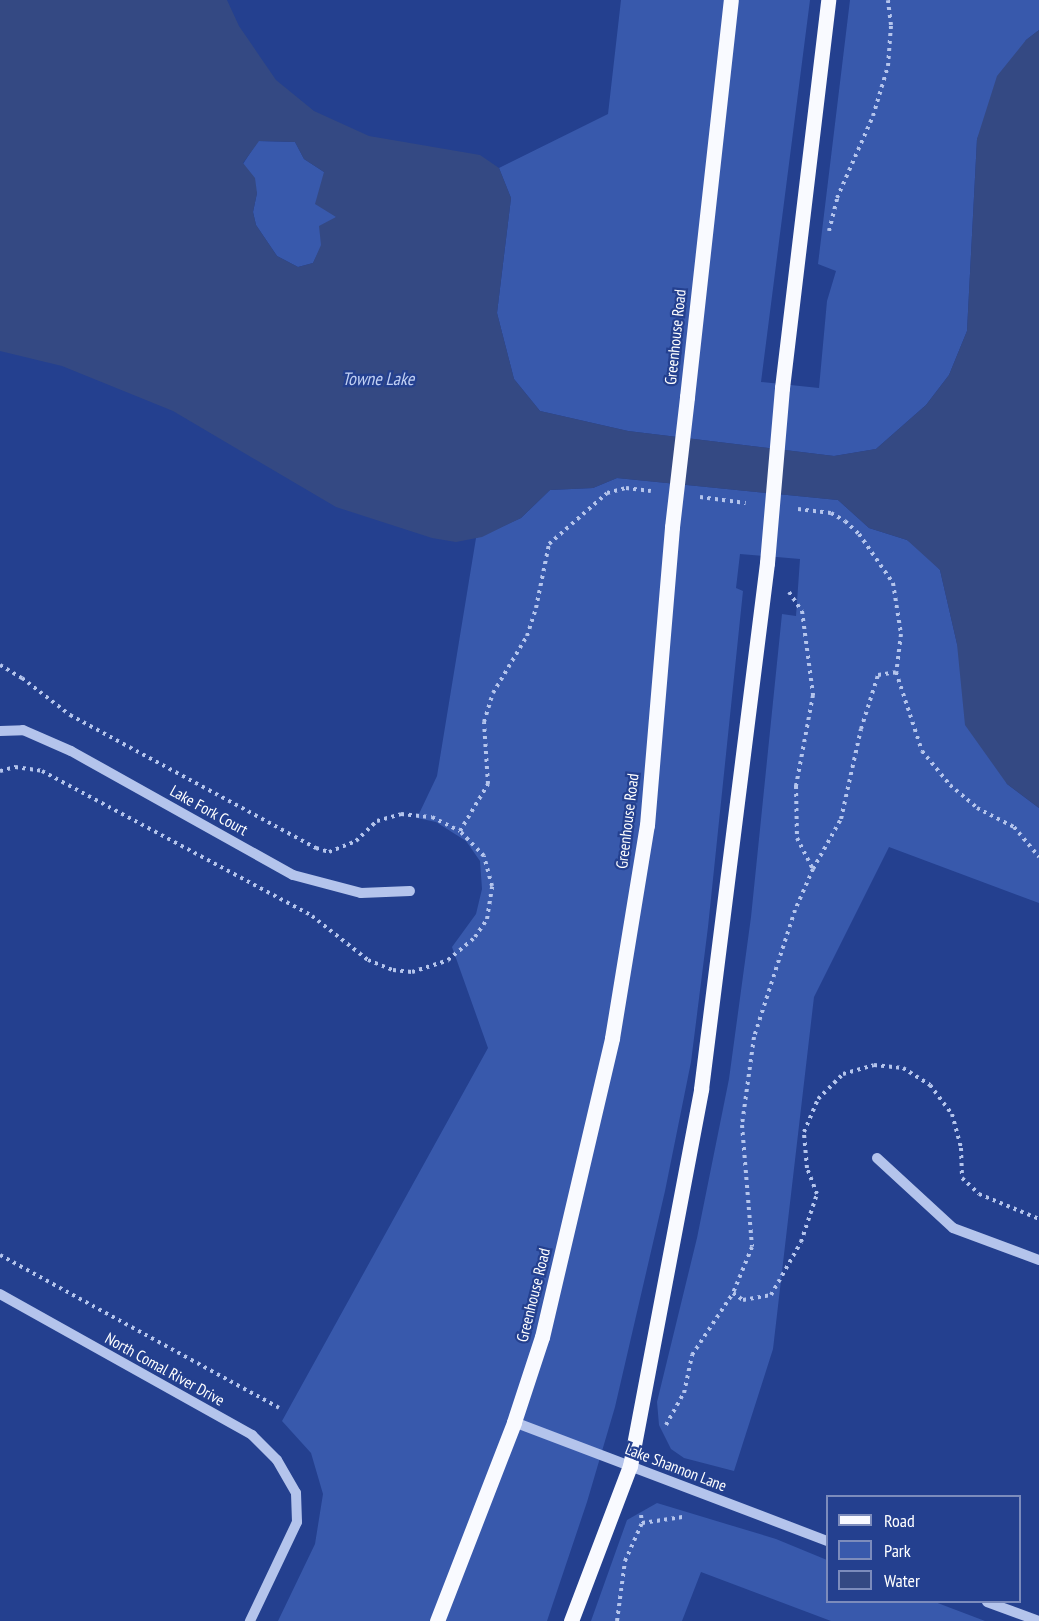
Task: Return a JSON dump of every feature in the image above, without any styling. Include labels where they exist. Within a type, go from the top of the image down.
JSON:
[{"type":"main road","name":"Greenhouse Road","points":[[438,1621],[514,1422],[542,1337],[612,1038],[647,825],[672,527],[731,0]]},
{"type":"main road","points":[[571,1621],[630,1466],[701,1089],[767,563],[782,388],[828,0]]},
{"type":"street","name":"Lake Fork Court","points":[[0,731],[23,730],[71,751],[293,875],[361,893],[410,891]]},
{"type":"street","points":[[877,1158],[953,1227],[1039,1260]]},
{"type":"street","name":"North Comal River Drive","points":[[0,1294],[252,1435],[276,1460],[296,1493],[297,1522],[250,1621]]},
{"type":"street","name":"Lake Shannon Lane","points":[[514,1422],[826,1540]]},
{"type":"street","points":[[990,1603],[1039,1621]]},
{"type":"path","points":[[829,233],[837,198],[873,116],[888,66],[891,25],[888,0]]},
{"type":"path","points":[[460,831],[488,784],[484,722],[493,693],[526,636],[536,608],[549,544],[607,494],[626,488],[660,492]]},
{"type":"path","points":[[694,497],[751,504]]},
{"type":"path","points":[[797,509],[831,513],[845,521],[859,534],[893,583],[902,634],[896,672],[922,751],[950,785],[977,808],[1014,827],[1039,857]]},
{"type":"path","points":[[767,563],[802,611],[813,695],[796,786],[797,838],[813,869]]},
{"type":"path","points":[[0,665],[22,678],[70,716],[316,848],[329,852],[356,841],[376,821],[401,814],[432,817],[460,831],[484,856],[492,886],[487,919],[475,937],[448,960],[412,972],[393,970],[368,960],[312,916],[42,771],[15,767],[0,771]]},
{"type":"path","points":[[664,1429],[684,1393],[692,1355],[733,1293],[752,1247],[742,1125],[754,1037],[795,910],[813,869],[841,819],[861,729],[878,675],[896,672]]},
{"type":"path","points":[[733,1293],[743,1300],[771,1294],[801,1242],[817,1194],[807,1168],[804,1132],[818,1099],[843,1074],[874,1065],[903,1068],[930,1085],[952,1114],[961,1148],[962,1178],[980,1194],[1039,1219]]},
{"type":"path","points":[[0,1255],[279,1408]]},
{"type":"path","points":[[617,1621],[626,1561],[642,1523],[640,1502],[649,1473]]},
{"type":"path","points":[[642,1523],[682,1517]]},
{"type":"green space","points":[[621,0],[810,0],[761,382],[819,388],[827,301],[836,271],[818,264],[850,0],[1039,0],[1039,30],[1026,40],[977,139],[967,331],[949,375],[926,405],[876,449],[834,456],[628,431],[540,411],[514,379],[497,313],[511,198],[499,168],[608,114]]},
{"type":"green space","points":[[258,141],[295,142],[304,159],[324,172],[336,217],[313,263],[298,267],[277,256],[256,225],[253,212],[257,193],[243,164]]},
{"type":"green space","points":[[617,478],[838,500],[869,528],[907,540],[926,554],[940,570],[957,644],[1007,784],[1039,808],[1039,903],[889,847],[814,997],[773,1349],[734,1471],[684,1458],[671,1449],[659,1425],[657,1402],[697,1238],[729,1079],[751,917],[782,614],[796,616],[800,559],[740,554],[736,588],[743,591],[708,927],[691,1062],[665,1191],[615,1407],[587,1502],[547,1621],[278,1621],[315,1544],[323,1494],[311,1453],[282,1421],[488,1048],[452,947],[476,914],[482,889],[480,861],[466,841],[436,822],[417,818],[437,776],[476,538],[521,518],[550,490],[593,488]]},
{"type":"green space","points":[[657,1503],[776,1539],[826,1560],[826,1603],[938,1603],[985,1621],[831,1621],[701,1572],[682,1621],[591,1621],[627,1520]]},
{"type":"water","name":"Towne Lake","points":[[0,0],[227,0],[239,26],[276,80],[314,111],[369,136],[480,155],[499,168],[511,198],[497,313],[514,379],[540,411],[628,431],[834,456],[876,449],[926,405],[949,375],[967,331],[977,139],[997,76],[1026,40],[1039,30],[1039,808],[1007,784],[965,725],[957,644],[940,570],[907,540],[869,528],[838,500],[617,478],[593,488],[550,490],[521,518],[482,537],[456,542],[432,538],[336,507],[173,411],[62,366],[0,351]],"holes":[[[259,141],[295,142],[304,159],[324,172],[315,204],[336,217],[319,226],[321,245],[313,263],[298,267],[277,256],[256,225],[253,212],[257,193],[255,178],[243,163]]]}]
